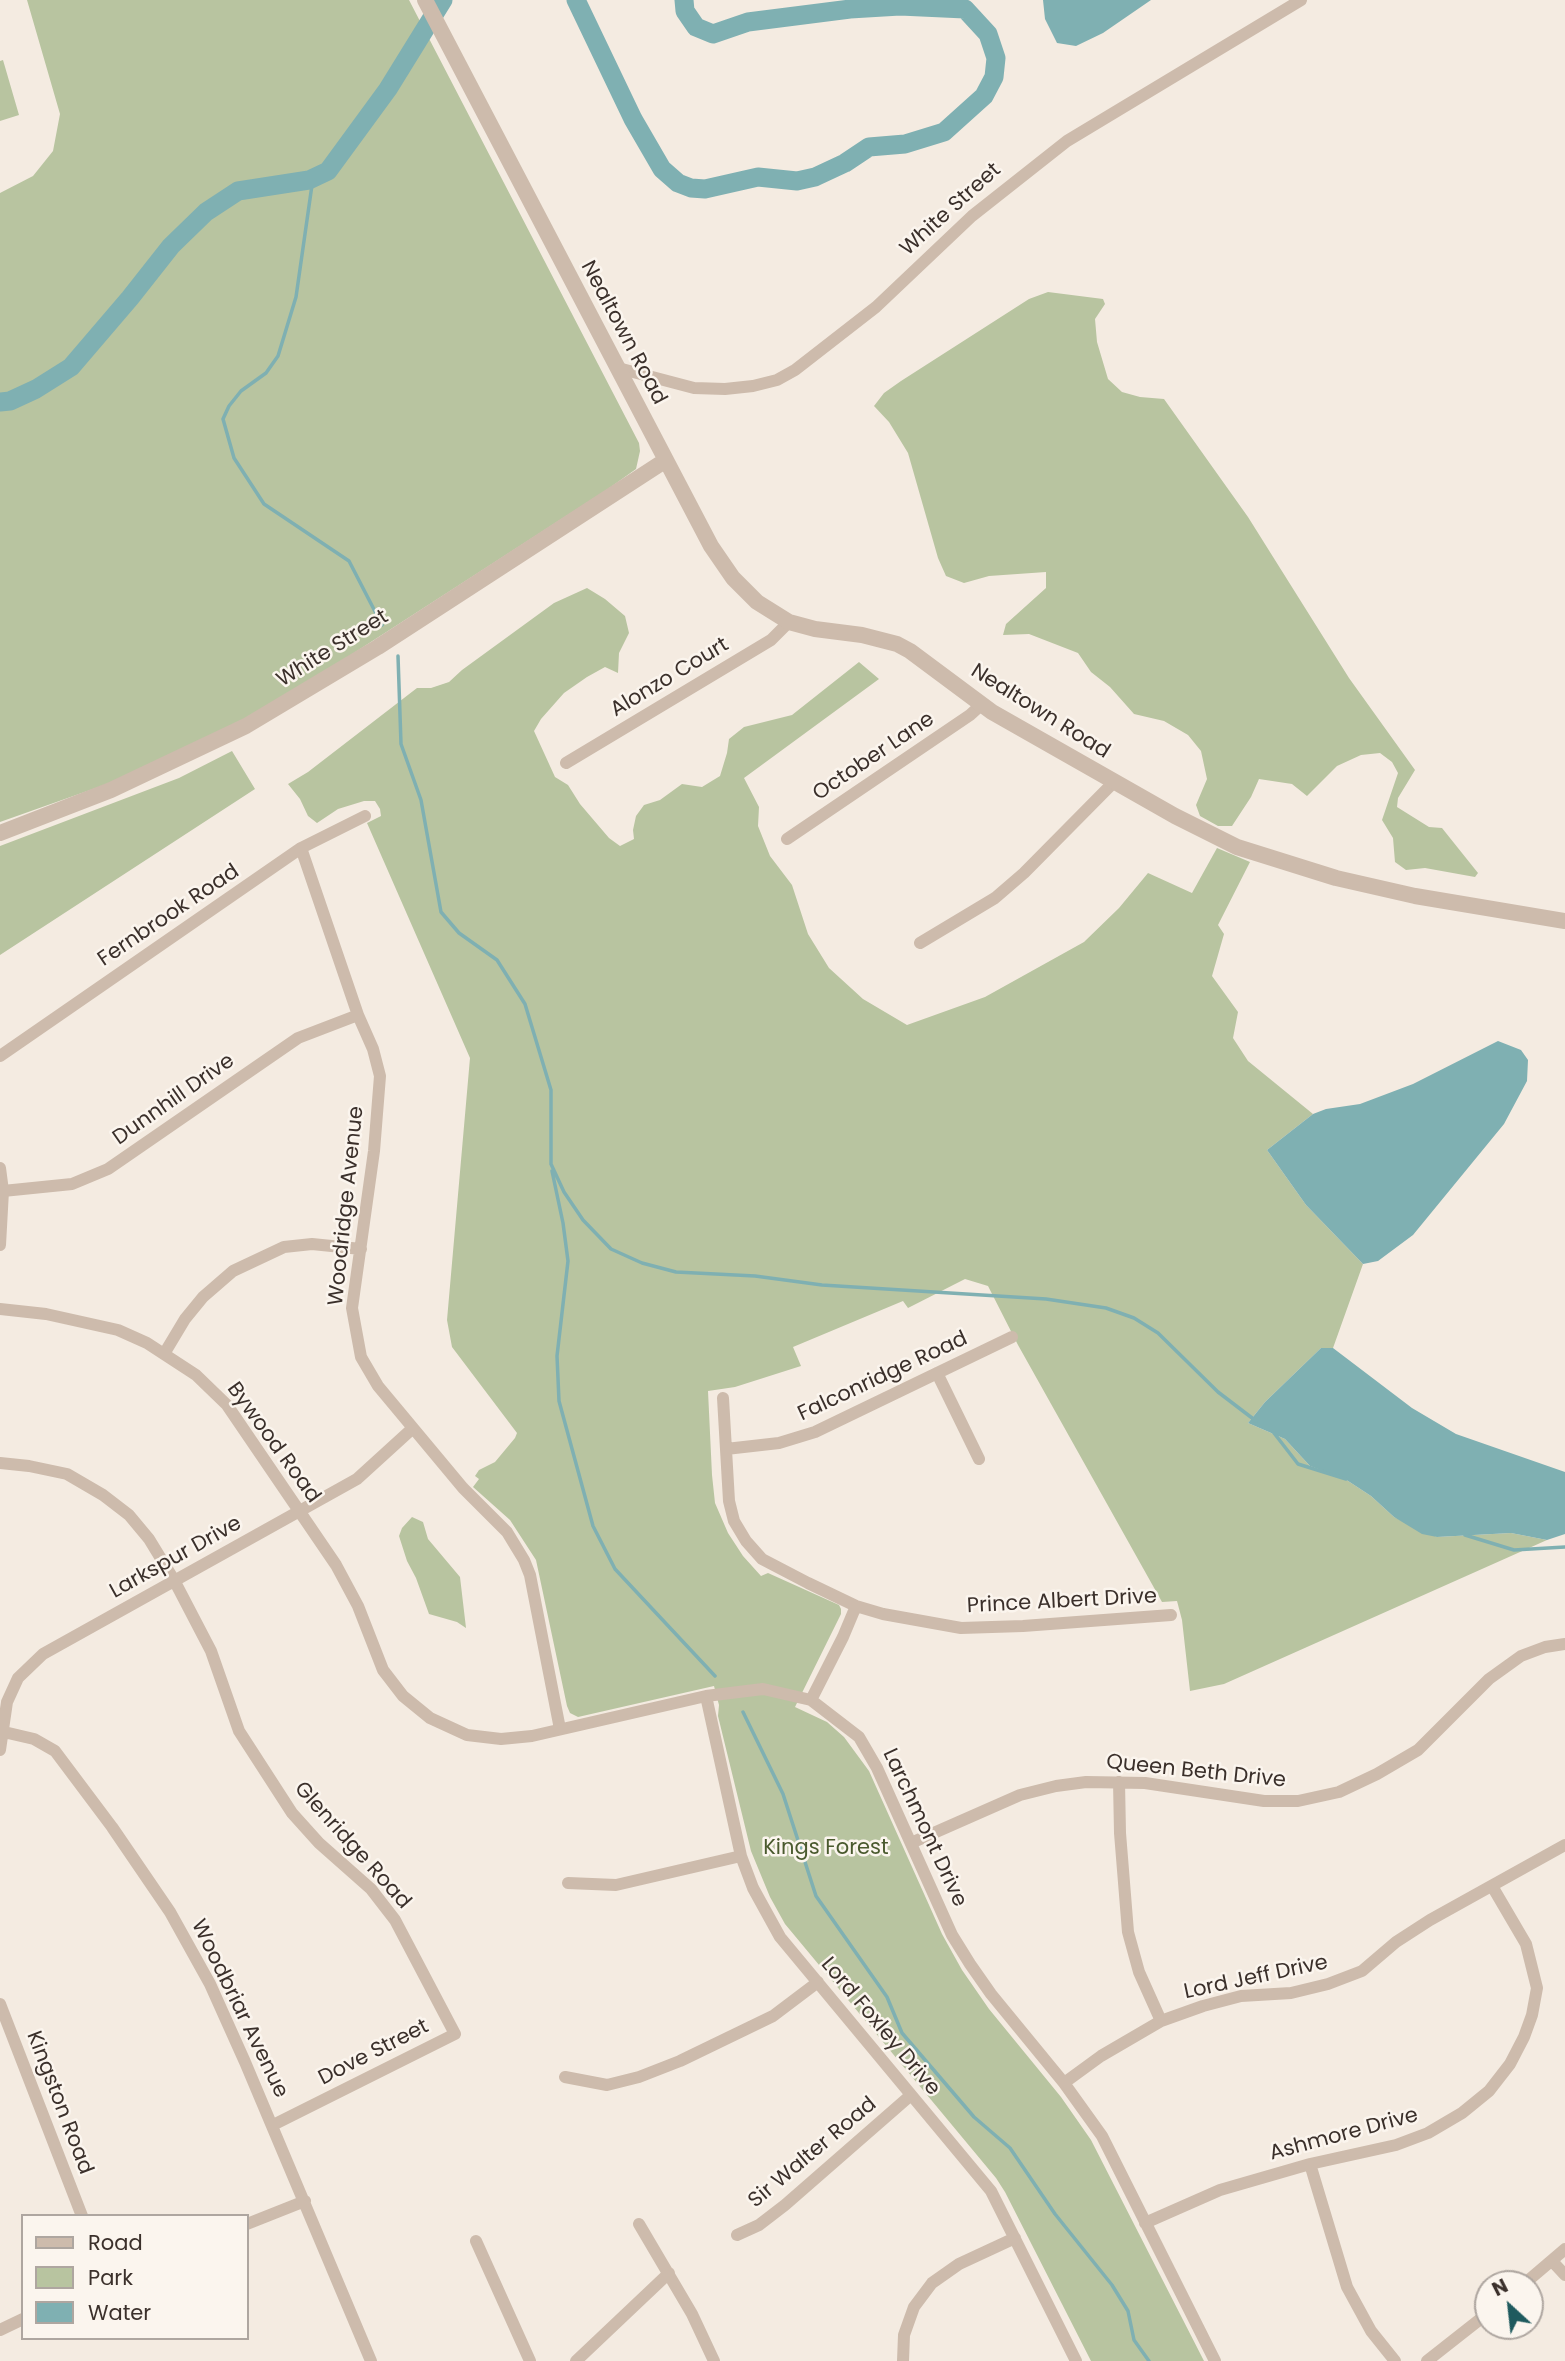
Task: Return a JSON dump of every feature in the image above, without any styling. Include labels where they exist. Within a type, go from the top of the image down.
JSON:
[{"type":"street","name":"Nealtown Road","points":[[425,0],[711,546],[733,578],[757,602],[789,622],[815,629],[862,635],[911,650],[981,705],[1114,782],[1206,833],[1237,847],[1336,878],[1415,896],[1565,921]]},
{"type":"street","name":"White Street","points":[[618,368],[694,388],[725,389],[777,380],[876,307],[972,216],[1067,141],[1301,0]]},
{"type":"street","name":"White Street","points":[[0,833],[111,790],[246,726],[378,647],[666,460]]},
{"type":"street","name":"Alonzo Court","points":[[566,764],[771,639],[789,622]]},
{"type":"street","name":"October Lane","points":[[787,839],[981,705]]},
{"type":"street","points":[[920,943],[995,898],[1024,873],[1114,782]]},
{"type":"street","name":"Fernbrook Road","points":[[0,1056],[301,848],[365,816]]},
{"type":"street","name":"Woodridge Avenue","points":[[301,848],[358,1015],[373,1049],[380,1076],[374,1151],[352,1308],[360,1357],[378,1386],[463,1488],[508,1532],[524,1560],[530,1575],[560,1729]]},
{"type":"street","name":"Dunnhill Drive","points":[[3,1191],[72,1184],[108,1169],[298,1038],[358,1015]]},
{"type":"street","points":[[0,1168],[3,1191],[0,1245]]},
{"type":"street","points":[[164,1354],[185,1319],[203,1297],[233,1271],[284,1247],[312,1244],[361,1249]]},
{"type":"street","name":"Bywood Road","points":[[0,1309],[46,1314],[118,1330],[147,1343],[196,1375],[227,1405],[336,1565],[358,1605],[374,1647]]},
{"type":"street","name":"Falconridge Road","points":[[726,1449],[779,1443],[815,1432],[1012,1337]]},
{"type":"street","points":[[937,1373],[979,1459]]},
{"type":"street","name":"Prince Albert Drive","points":[[723,1398],[729,1500],[734,1521],[746,1541],[762,1559],[856,1606],[915,1621],[961,1628],[1171,1615]]},
{"type":"street","name":"Larkspur Drive","points":[[0,1750],[8,1702],[19,1678],[43,1654],[357,1479],[413,1428]]},
{"type":"street","name":"Glenridge Road","points":[[0,1463],[67,1474],[103,1494],[129,1516],[149,1539],[211,1651],[239,1731],[292,1813],[318,1843],[371,1889],[395,1920],[455,2034]]},
{"type":"street","points":[[811,1700],[856,1606]]},
{"type":"street","name":"Queen Beth Drive","points":[[911,1843],[1020,1796],[1076,1783],[1145,1783],[1264,1801],[1298,1801],[1339,1792],[1418,1750],[1489,1679],[1521,1656],[1545,1647],[1565,1644]]},
{"type":"street","name":"Larchmont Drive","points":[[374,1647],[383,1670],[403,1696],[430,1718],[467,1735],[501,1739],[532,1736],[706,1696],[763,1689],[811,1700],[859,1737],[877,1768],[952,1935],[991,1994],[1064,2083],[1102,2136],[1215,2361]]},
{"type":"street","name":"Lord Foxley Drive","points":[[706,1696],[741,1856],[753,1888],[780,1937],[991,2191],[1076,2361]]},
{"type":"street","name":"Woodbriar Avenue","points":[[2,1731],[34,1739],[55,1751],[170,1912],[210,1984],[273,2125],[371,2361]]},
{"type":"street","points":[[1119,1782],[1123,1887],[1128,1932],[1139,1972],[1161,2021]]},
{"type":"street","name":"Lord Jeff Drive","points":[[1064,2083],[1101,2056],[1161,2021],[1241,1996],[1291,1993],[1340,1980],[1362,1970],[1396,1942],[1565,1845]]},
{"type":"street","points":[[568,1883],[616,1885],[741,1856]]},
{"type":"street","name":"Ashmore Drive","points":[[1145,2223],[1220,2190],[1310,2164],[1396,2145],[1428,2133],[1462,2113],[1489,2091],[1510,2064],[1524,2037],[1537,1988],[1527,1944],[1492,1886]]},
{"type":"street","points":[[565,2077],[607,2085],[639,2077],[773,2016],[818,1982]]},
{"type":"street","name":"Kingston Road","points":[[0,2004],[81,2214]]},
{"type":"street","name":"Dove Street","points":[[273,2125],[455,2034]]},
{"type":"street","name":"Sir Walter Road","points":[[737,2235],[759,2225],[785,2205],[911,2095]]},
{"type":"street","points":[[1310,2164],[1347,2287],[1371,2331],[1395,2361]]},
{"type":"street","points":[[248,2224],[305,2201]]},
{"type":"street","points":[[639,2224],[669,2273],[714,2361]]},
{"type":"street","points":[[903,2361],[907,2325],[914,2307],[932,2283],[959,2264],[1015,2238]]},
{"type":"street","points":[[476,2241],[530,2361]]},
{"type":"street","points":[[1541,2270],[1565,2249]]},
{"type":"street","points":[[1552,2261],[1565,2275]]},
{"type":"street","points":[[576,2361],[669,2273]]},
{"type":"street","points":[[0,2330],[21,2320]]},
{"type":"street","points":[[1427,2361],[1474,2324]]},
{"type":"green space","points":[[27,0],[409,0],[639,443],[640,451],[636,469],[608,489],[264,711],[127,777],[0,822],[0,193],[33,176],[53,151],[60,114]]},
{"type":"green space","points":[[3,60],[19,115],[0,121],[0,61]]},
{"type":"green space","points":[[1048,292],[1103,299],[1105,304],[1095,319],[1097,342],[1108,379],[1122,392],[1164,399],[1248,517],[1349,678],[1415,770],[1398,798],[1397,807],[1429,827],[1442,828],[1478,873],[1475,877],[1425,868],[1406,870],[1395,862],[1393,838],[1382,820],[1398,773],[1392,762],[1380,753],[1361,755],[1337,766],[1307,796],[1292,784],[1259,779],[1232,826],[1218,826],[1200,816],[1196,805],[1207,779],[1201,751],[1188,735],[1164,721],[1134,714],[1110,687],[1091,672],[1078,653],[1029,634],[1003,635],[1006,624],[1046,588],[1046,572],[989,576],[964,583],[946,576],[938,558],[908,453],[889,422],[874,406],[884,393],[901,381],[1029,299]]},
{"type":"green space","name":"Kings Forest","points":[[587,588],[625,616],[629,633],[619,653],[618,673],[605,667],[587,677],[564,693],[534,731],[555,777],[568,785],[580,804],[609,838],[620,846],[634,839],[636,816],[644,805],[660,800],[682,784],[702,787],[720,776],[729,739],[744,727],[792,715],[859,662],[879,679],[744,778],[759,807],[758,826],[770,856],[792,885],[808,934],[829,968],[863,999],[907,1025],[985,997],[1084,942],[1119,908],[1148,873],[1192,893],[1217,848],[1250,862],[1218,925],[1224,934],[1212,976],[1238,1012],[1233,1038],[1248,1061],[1313,1114],[1267,1150],[1306,1205],[1363,1264],[1333,1348],[1321,1348],[1265,1402],[1248,1423],[1285,1439],[1310,1466],[1345,1479],[1371,1496],[1394,1517],[1437,1537],[1511,1533],[1547,1540],[1224,1684],[1190,1691],[1182,1620],[1177,1601],[1162,1602],[1018,1345],[988,1286],[965,1279],[908,1308],[903,1301],[793,1347],[801,1366],[735,1387],[708,1391],[715,1503],[728,1533],[743,1556],[761,1576],[768,1573],[839,1605],[841,1609],[841,1614],[795,1707],[827,1722],[844,1737],[869,1771],[942,1934],[962,1970],[1091,2140],[1204,2361],[1091,2361],[996,2178],[785,1924],[770,1897],[751,1851],[718,1716],[719,1705],[714,1686],[578,1717],[570,1713],[536,1560],[510,1520],[473,1487],[479,1479],[475,1476],[479,1470],[495,1462],[517,1433],[452,1347],[447,1320],[470,1058],[367,823],[381,816],[375,801],[364,801],[338,809],[317,823],[308,816],[300,799],[288,784],[308,772],[417,688],[431,688],[449,682],[554,603]]},
{"type":"green space","points":[[232,751],[255,789],[0,955],[0,846],[179,778]]},
{"type":"green space","points":[[412,1517],[423,1522],[428,1539],[460,1577],[466,1628],[457,1622],[429,1614],[399,1536]]},
{"type":"water","points":[[1043,0],[1151,0],[1103,33],[1076,46],[1057,43],[1045,19]]},
{"type":"water","points":[[1498,1041],[1521,1050],[1528,1060],[1527,1081],[1504,1124],[1413,1235],[1378,1261],[1363,1264],[1306,1205],[1267,1150],[1313,1114],[1326,1109],[1360,1104],[1413,1084]]},
{"type":"water","points":[[1321,1348],[1333,1348],[1412,1408],[1456,1434],[1565,1472],[1565,1534],[1547,1540],[1511,1533],[1437,1537],[1422,1534],[1394,1517],[1371,1496],[1345,1479],[1310,1466],[1285,1439],[1248,1423],[1265,1402]]},
{"type":"waterway","points":[[0,402],[10,401],[36,389],[71,367],[171,246],[206,212],[238,191],[309,180],[328,171],[388,89],[443,0]]},
{"type":"waterway","points":[[576,0],[633,119],[662,169],[678,183],[691,188],[705,189],[758,177],[797,181],[815,177],[845,163],[869,147],[905,144],[944,132],[984,96],[994,77],[996,58],[988,34],[965,9],[900,6],[850,9],[748,22],[713,34],[696,27],[685,11],[684,0]]},
{"type":"waterway","points":[[313,178],[296,297],[278,356],[266,373],[241,391],[223,419],[234,458],[264,504],[349,561],[382,625]]},
{"type":"waterway","points":[[398,656],[401,744],[421,800],[441,912],[459,933],[497,960],[525,1004],[551,1090],[551,1163]]},
{"type":"waterway","points":[[551,1164],[564,1192],[583,1220],[611,1249],[642,1263],[676,1272],[755,1276],[822,1285],[1046,1299],[1106,1308],[1134,1318],[1158,1333],[1218,1392],[1256,1421]]},
{"type":"waterway","points":[[552,1171],[568,1261],[557,1356],[559,1401],[593,1526],[615,1569],[715,1676]]},
{"type":"waterway","points":[[1274,1433],[1298,1464],[1346,1479]]},
{"type":"waterway","points":[[1465,1535],[1514,1550],[1565,1547]]},
{"type":"waterway","points":[[743,1712],[783,1794],[816,1896],[887,1997],[902,2033],[974,2117],[1010,2148],[1055,2214],[1112,2285],[1128,2311],[1134,2340],[1149,2361]]}]
